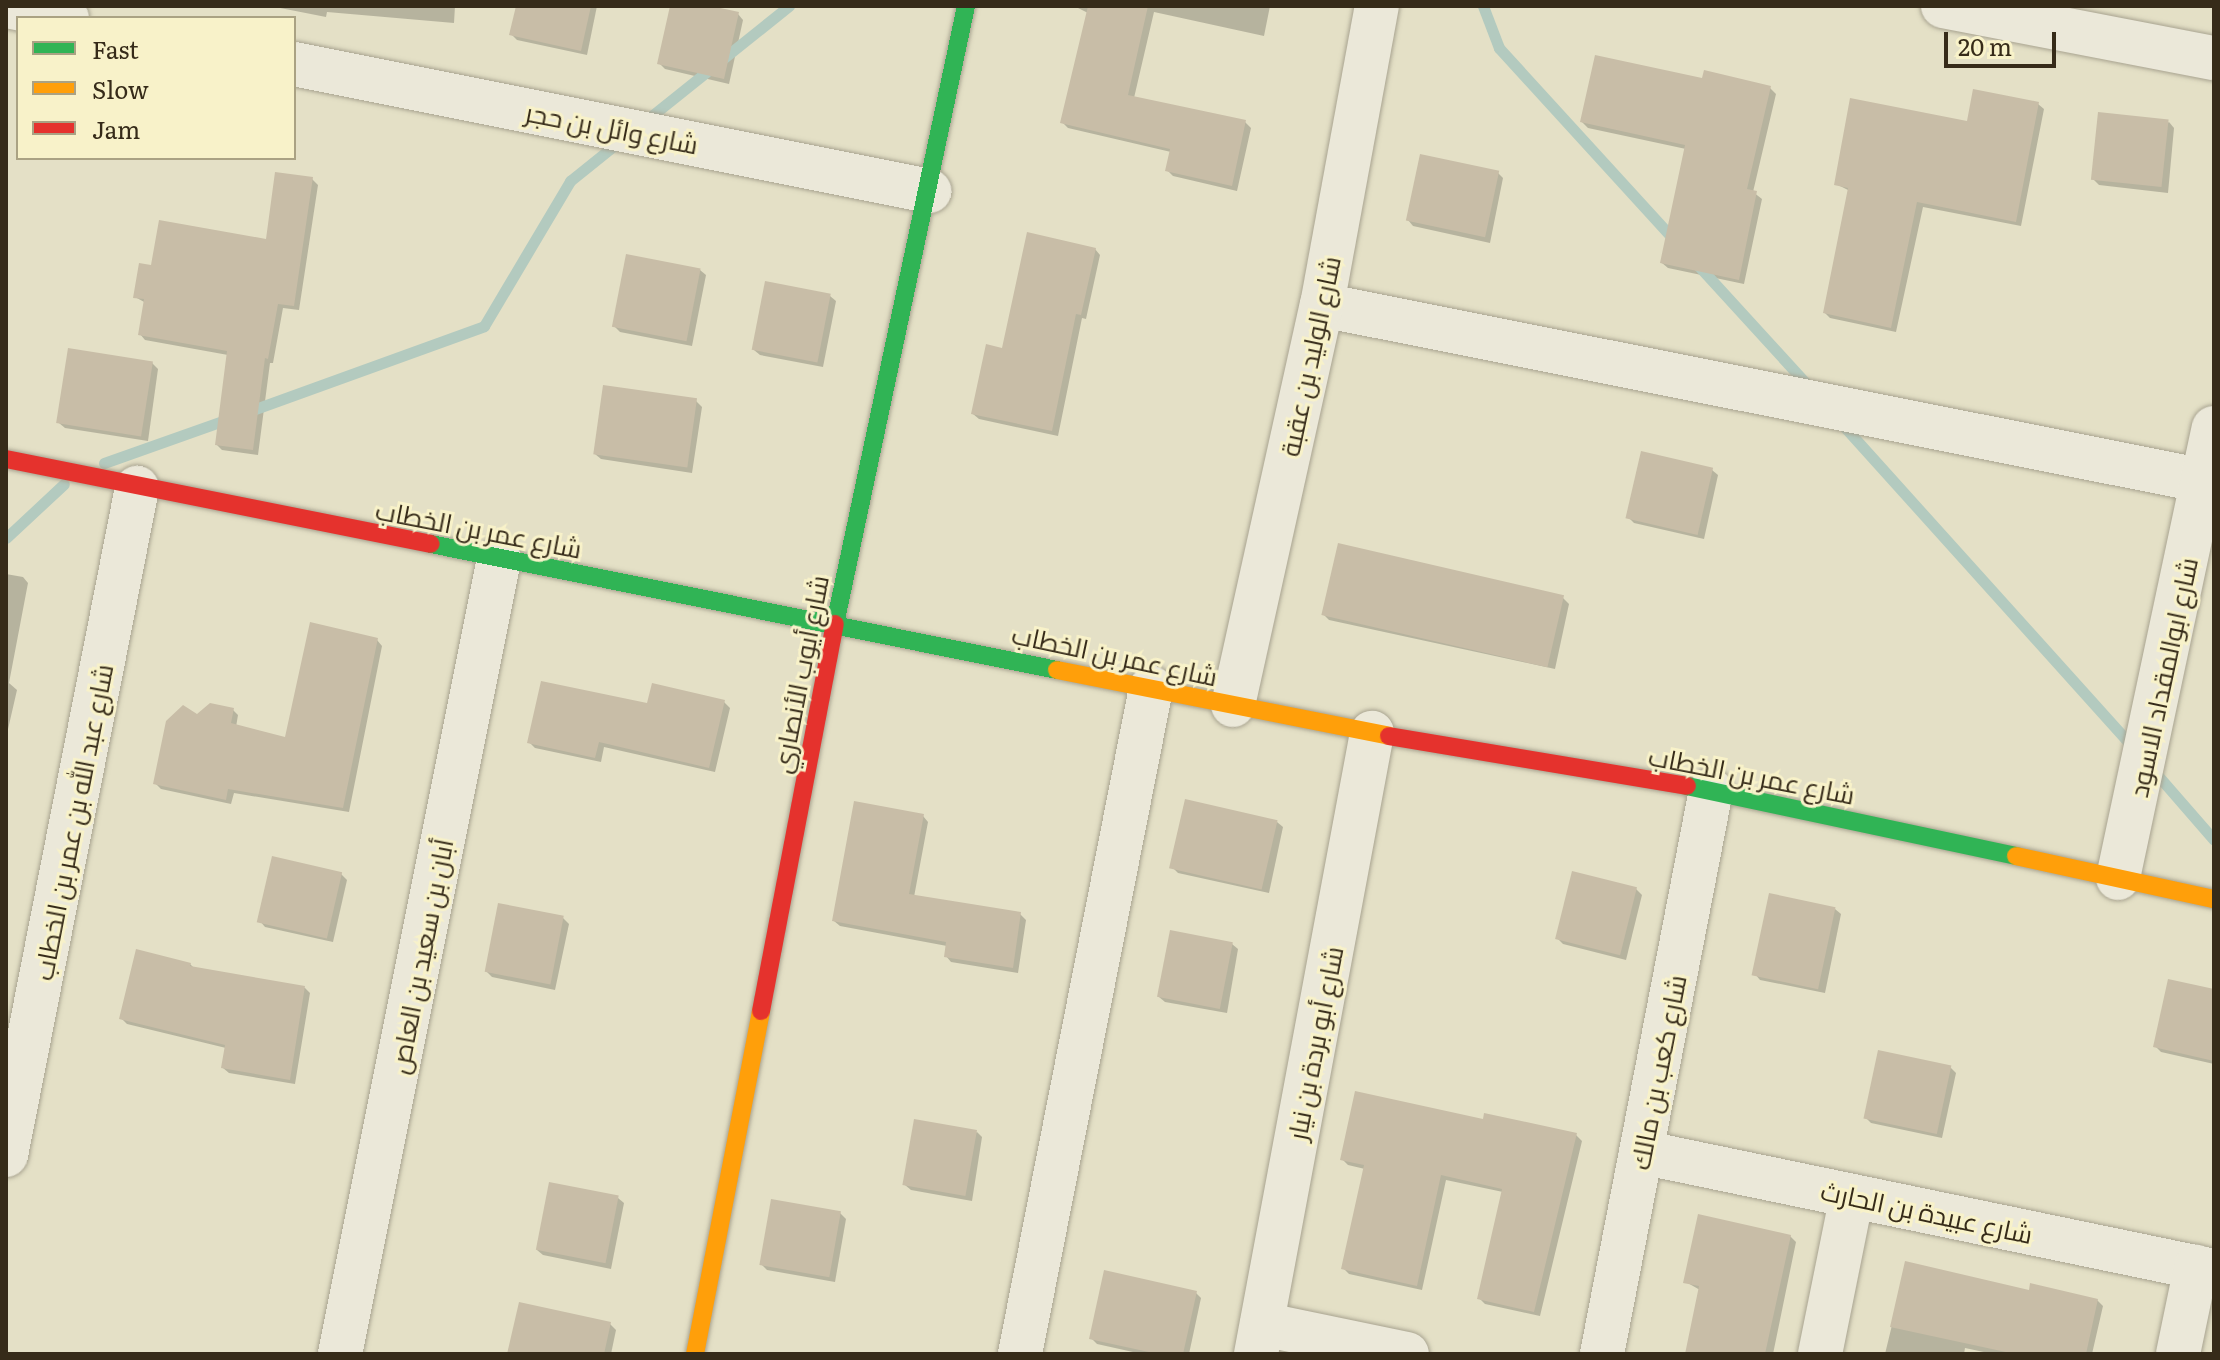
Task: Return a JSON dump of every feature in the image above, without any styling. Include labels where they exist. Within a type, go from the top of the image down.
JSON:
[{"type":"street","points":[[6,37],[12,6],[58,16]]},
{"type":"street","name":"شارع أيوب الأنصاري","points":[[695,1354],[835,623],[966,6]]},
{"type":"street","name":"شارع الوليد بن عقبة","points":[[1233,705],[1322,305],[1377,6]]},
{"type":"street","points":[[1943,6],[2214,58]]},
{"type":"street","name":"شارع وائل بن حجر","points":[[296,64],[929,191]]},
{"type":"street","points":[[1322,305],[2204,481]]},
{"type":"street","name":"شارع ابوالمقداد الاسود","points":[[2118,878],[2214,428]]},
{"type":"street","name":"شارع عمر بن الخطاب","points":[[6,459],[137,488],[835,623],[1372,733],[1711,790],[2214,899]]},
{"type":"street","name":"شارع عبد الله بن عمر بن الخطاب","points":[[6,1155],[137,488]]},
{"type":"street","name":"أبان بن سعيد بن العاص","points":[[340,1354],[499,559]]},
{"type":"street","points":[[1020,1354],[1151,688]]},
{"type":"street","name":"شارع أبو بردة بن نيار","points":[[1259,1339],[1372,733]]},
{"type":"street","name":"شارع كعب بن مالك","points":[[1602,1354],[1711,790]]},
{"type":"street","name":"شارع عبيدة بن الحارث","points":[[1641,1152],[2205,1269]]},
{"type":"street","points":[[1820,1354],[1852,1196]]},
{"type":"street","points":[[2178,1354],[2205,1269]]},
{"type":"street","points":[[1259,1339],[1407,1354]]},
{"type":"building","points":[[516,6],[591,6],[581,51],[509,35]]},
{"type":"building","points":[[670,6],[711,6],[739,12],[724,79],[657,64]]},
{"type":"building","points":[[1088,6],[1148,6],[1128,95],[1246,120],[1232,186],[1165,171],[1170,149],[1060,123]]},
{"type":"building","points":[[1595,55],[1702,78],[1704,70],[1771,86],[1747,189],[1757,191],[1739,280],[1660,263],[1685,145],[1580,122]]},
{"type":"building","points":[[1973,89],[2039,102],[2016,222],[1917,202],[1891,328],[1823,313],[1848,188],[1834,185],[1850,98],[1967,121]]},
{"type":"building","points":[[2098,112],[2169,119],[2162,187],[2091,180]]},
{"type":"building","points":[[1420,154],[1499,171],[1485,237],[1406,221]]},
{"type":"building","points":[[275,172],[313,177],[294,306],[278,304],[268,359],[265,358],[253,450],[215,445],[227,351],[138,335],[144,299],[133,298],[139,263],[151,265],[159,220],[266,239]]},
{"type":"building","points":[[1027,232],[1096,248],[1081,315],[1076,314],[1052,431],[971,414],[986,344],[1002,348]]},
{"type":"building","points":[[626,254],[701,269],[686,341],[612,327]]},
{"type":"building","points":[[765,281],[831,294],[817,362],[752,350]]},
{"type":"building","points":[[68,348],[153,361],[141,437],[56,423]]},
{"type":"building","points":[[603,385],[697,398],[687,468],[593,454]]},
{"type":"building","points":[[1641,451],[1713,468],[1698,535],[1625,518]]},
{"type":"building","points":[[1338,543],[1564,595],[1547,667],[1321,615]]},
{"type":"building","points":[[310,622],[378,638],[343,808],[228,789],[226,800],[153,784],[166,721],[183,705],[197,714],[210,703],[234,708],[231,723],[285,737]]},
{"type":"building","points":[[541,681],[647,703],[652,683],[725,700],[709,768],[599,742],[595,758],[527,743]]},
{"type":"building","points":[[1185,799],[1278,820],[1262,890],[1169,868]]},
{"type":"building","points":[[854,801],[924,814],[909,894],[1021,912],[1013,968],[944,957],[946,942],[832,921]]},
{"type":"building","points":[[272,856],[342,872],[327,938],[257,922]]},
{"type":"building","points":[[1572,871],[1637,887],[1620,955],[1555,939]]},
{"type":"building","points":[[1769,893],[1836,907],[1818,989],[1752,975]]},
{"type":"building","points":[[498,903],[564,916],[550,984],[485,972]]},
{"type":"building","points":[[1170,930],[1233,942],[1220,1009],[1157,997]]},
{"type":"building","points":[[136,949],[191,963],[190,966],[305,986],[290,1080],[221,1068],[225,1045],[119,1019]]},
{"type":"building","points":[[2168,979],[2214,989],[2214,1061],[2153,1047]]},
{"type":"building","points":[[1878,1050],[1951,1066],[1937,1134],[1863,1118]]},
{"type":"building","points":[[1355,1091],[1483,1119],[1484,1113],[1577,1133],[1534,1312],[1477,1299],[1502,1189],[1441,1175],[1417,1286],[1341,1269],[1364,1165],[1340,1160]]},
{"type":"building","points":[[914,1119],[977,1130],[965,1196],[902,1185]]},
{"type":"building","points":[[549,1182],[619,1196],[606,1263],[536,1250]]},
{"type":"building","points":[[771,1199],[841,1211],[829,1277],[759,1265]]},
{"type":"building","points":[[1698,1214],[1791,1235],[1765,1354],[1685,1354],[1699,1286],[1683,1283]]},
{"type":"building","points":[[1905,1261],[2029,1290],[2030,1283],[2098,1299],[2086,1354],[2015,1354],[1890,1327]]},
{"type":"building","points":[[1104,1270],[1197,1291],[1183,1354],[1158,1354],[1089,1339]]},
{"type":"building","points":[[519,1302],[611,1322],[604,1354],[507,1354]]},
{"type":"waterway","points":[[644,122],[789,6]]},
{"type":"waterway","points":[[1483,6],[1499,48],[1676,242]]},
{"type":"waterway","points":[[247,412],[484,326],[570,181],[621,140]]},
{"type":"waterway","points":[[1696,263],[1811,389]]},
{"type":"waterway","points":[[104,463],[231,418]]},
{"type":"waterway","points":[[1841,423],[2135,749]]},
{"type":"waterway","points":[[6,538],[64,484]]},
{"type":"waterway","points":[[2154,771],[2214,840]]},
{"type":"traffic: fast","points":[[835,624],[966,6]]},
{"type":"traffic: fast","points":[[431,544],[1057,670]]},
{"type":"traffic: fast","points":[[1687,786],[2016,856]]},
{"type":"traffic: slow","points":[[1057,670],[1389,736]]},
{"type":"traffic: slow","points":[[2016,856],[2214,899]]},
{"type":"traffic: slow","points":[[695,1354],[761,1011]]},
{"type":"traffic: jam","points":[[6,459],[431,544]]},
{"type":"traffic: jam","points":[[761,1011],[835,624]]},
{"type":"traffic: jam","points":[[1389,736],[1687,786]]}]
